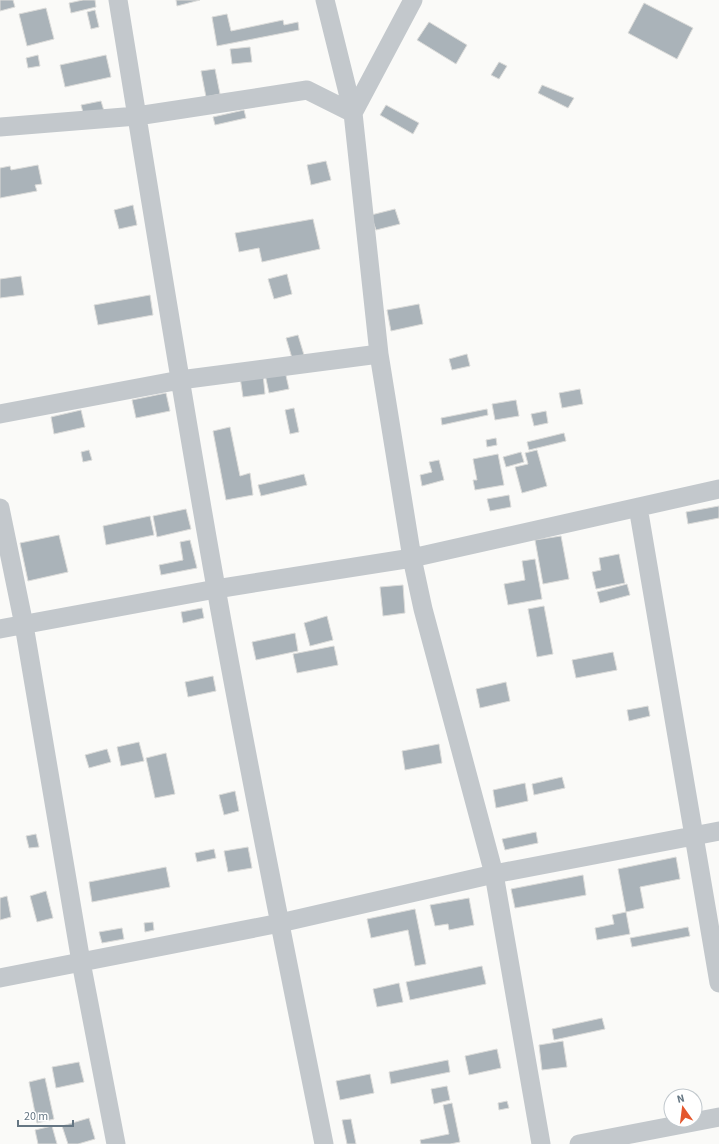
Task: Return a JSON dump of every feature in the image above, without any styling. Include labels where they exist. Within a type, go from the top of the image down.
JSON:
[{"type":"street","points":[[118,0],[180,380],[216,589],[324,1144]]},
{"type":"street","points":[[325,0],[353,113],[379,354],[412,558],[423,609],[494,874],[541,1144]]},
{"type":"street","points":[[353,113],[413,0]]},
{"type":"street","points":[[0,127],[137,116],[306,90],[353,113]]},
{"type":"street","points":[[0,414],[180,380],[379,354]]},
{"type":"street","points":[[0,629],[216,589],[412,558],[719,489]]},
{"type":"street","points":[[0,508],[24,625],[81,962],[116,1144]]},
{"type":"street","points":[[638,508],[719,983]]},
{"type":"street","points":[[0,978],[280,923],[494,874],[719,831]]},
{"type":"street","points":[[579,1144],[719,1117]]},
{"type":"building","points":[[0,0],[13,0],[15,7],[0,11]]},
{"type":"building","points":[[83,0],[95,0],[96,7],[71,13],[69,3]]},
{"type":"building","points":[[176,0],[200,0],[177,6]]},
{"type":"building","points":[[644,3],[693,28],[677,59],[628,33]]},
{"type":"building","points":[[46,8],[54,39],[27,46],[19,14]]},
{"type":"building","points":[[95,10],[99,27],[91,29],[87,12]]},
{"type":"building","points":[[227,14],[231,31],[283,20],[284,25],[298,22],[299,30],[217,46],[212,17]]},
{"type":"building","points":[[429,22],[467,45],[456,64],[417,40]]},
{"type":"building","points":[[250,47],[252,62],[232,64],[230,49]]},
{"type":"building","points":[[38,55],[40,66],[28,68],[26,58]]},
{"type":"building","points":[[106,55],[111,77],[65,87],[60,65]]},
{"type":"building","points":[[499,62],[507,66],[499,79],[491,75]]},
{"type":"building","points":[[215,69],[220,94],[206,97],[201,71]]},
{"type":"building","points":[[542,85],[574,98],[568,108],[538,93]]},
{"type":"building","points":[[101,101],[104,111],[84,116],[81,105]]},
{"type":"building","points":[[386,105],[419,123],[413,134],[380,115]]},
{"type":"building","points":[[244,110],[246,118],[215,125],[213,117]]},
{"type":"building","points":[[326,161],[331,180],[311,185],[307,165]]},
{"type":"building","points":[[38,165],[42,184],[35,185],[37,191],[0,198],[0,168],[10,166],[11,170]]},
{"type":"building","points":[[133,205],[137,225],[119,229],[114,210]]},
{"type":"building","points":[[395,209],[400,224],[376,230],[371,215]]},
{"type":"building","points":[[313,219],[320,249],[262,262],[259,248],[239,252],[235,233]]},
{"type":"building","points":[[287,274],[292,294],[274,299],[268,279]]},
{"type":"building","points":[[21,276],[24,295],[0,298],[0,279]]},
{"type":"building","points":[[150,295],[153,315],[98,325],[94,305]]},
{"type":"building","points":[[419,304],[423,324],[391,331],[387,310]]},
{"type":"building","points":[[298,335],[304,355],[292,358],[286,338]]},
{"type":"building","points":[[467,354],[470,366],[452,370],[449,359]]},
{"type":"building","points":[[285,371],[289,389],[269,393],[265,374]]},
{"type":"building","points":[[263,374],[265,394],[243,397],[240,377]]},
{"type":"building","points":[[580,389],[583,404],[562,408],[559,393]]},
{"type":"building","points":[[166,393],[170,411],[136,418],[132,400]]},
{"type":"building","points":[[516,400],[519,416],[495,420],[492,404]]},
{"type":"building","points":[[294,408],[299,432],[290,434],[285,410]]},
{"type":"building","points":[[487,409],[488,415],[442,425],[441,418]]},
{"type":"building","points":[[81,410],[85,427],[54,434],[51,417]]},
{"type":"building","points":[[546,411],[548,423],[534,426],[531,414]]},
{"type":"building","points":[[230,427],[240,476],[250,473],[253,495],[226,500],[213,431]]},
{"type":"building","points":[[564,433],[566,441],[529,450],[527,442]]},
{"type":"building","points":[[496,438],[497,445],[487,447],[486,440]]},
{"type":"building","points":[[89,450],[92,460],[83,462],[81,452]]},
{"type":"building","points":[[537,450],[547,486],[522,493],[515,467],[528,464],[525,453]]},
{"type":"building","points":[[521,452],[524,462],[506,467],[503,457]]},
{"type":"building","points":[[498,454],[504,485],[475,490],[473,480],[477,480],[473,459]]},
{"type":"building","points":[[439,460],[444,480],[422,486],[420,475],[432,472],[429,462]]},
{"type":"building","points":[[304,474],[307,485],[261,496],[258,485]]},
{"type":"building","points":[[509,495],[511,507],[490,511],[487,499]]},
{"type":"building","points":[[719,506],[719,518],[688,524],[686,512]]},
{"type":"building","points":[[186,509],[191,529],[157,537],[153,516]]},
{"type":"building","points":[[150,516],[154,535],[106,545],[103,526]]},
{"type":"building","points":[[59,535],[68,572],[28,581],[20,543]]},
{"type":"building","points":[[561,536],[569,579],[543,584],[535,540]]},
{"type":"building","points":[[190,540],[197,568],[161,575],[159,565],[183,560],[180,542]]},
{"type":"building","points":[[619,554],[625,583],[596,589],[592,572],[601,570],[599,558]]},
{"type":"building","points":[[535,559],[542,599],[508,605],[504,584],[525,580],[522,561]]},
{"type":"building","points":[[627,584],[630,595],[600,603],[597,592]]},
{"type":"building","points":[[403,585],[405,613],[383,616],[380,587]]},
{"type":"building","points":[[544,606],[553,654],[537,657],[528,609]]},
{"type":"building","points":[[202,608],[204,618],[183,623],[181,612]]},
{"type":"building","points":[[327,616],[333,640],[310,646],[304,623]]},
{"type":"building","points":[[295,633],[298,651],[256,660],[252,642]]},
{"type":"building","points":[[334,646],[338,665],[297,673],[293,654]]},
{"type":"building","points":[[613,652],[617,670],[576,678],[572,660]]},
{"type":"building","points":[[213,676],[216,691],[188,697],[185,682]]},
{"type":"building","points":[[506,682],[510,701],[480,708],[476,689]]},
{"type":"building","points":[[648,706],[650,716],[629,721],[627,710]]},
{"type":"building","points":[[139,742],[144,761],[121,766],[117,747]]},
{"type":"building","points":[[439,744],[442,763],[405,770],[402,751]]},
{"type":"building","points":[[107,749],[111,762],[89,768],[85,755]]},
{"type":"building","points":[[166,753],[175,794],[155,798],[146,758]]},
{"type":"building","points":[[562,777],[565,788],[534,795],[532,784]]},
{"type":"building","points":[[525,783],[528,801],[496,808],[493,790]]},
{"type":"building","points":[[235,791],[239,811],[224,815],[219,795]]},
{"type":"building","points":[[536,832],[538,843],[505,850],[502,839]]},
{"type":"building","points":[[36,834],[39,847],[29,848],[26,836]]},
{"type":"building","points":[[248,847],[252,868],[228,872],[224,851]]},
{"type":"building","points":[[214,849],[216,858],[197,862],[195,853]]},
{"type":"building","points":[[676,857],[680,879],[640,887],[644,908],[626,912],[618,869]]},
{"type":"building","points":[[166,867],[170,887],[92,902],[89,882]]},
{"type":"building","points":[[583,875],[586,895],[515,908],[511,889]]},
{"type":"building","points":[[46,891],[53,918],[37,922],[30,896]]},
{"type":"building","points":[[7,896],[11,917],[0,920],[0,898]]},
{"type":"building","points":[[469,898],[474,925],[449,930],[448,924],[435,926],[430,905]]},
{"type":"building","points":[[415,909],[426,964],[415,966],[408,930],[371,938],[367,919]]},
{"type":"building","points":[[626,912],[630,934],[597,940],[595,928],[614,924],[612,915]]},
{"type":"building","points":[[153,922],[154,930],[145,932],[144,923]]},
{"type":"building","points":[[688,927],[690,936],[632,947],[630,938]]},
{"type":"building","points":[[122,928],[124,939],[102,943],[99,932]]},
{"type":"building","points":[[482,966],[486,984],[410,1000],[406,982]]},
{"type":"building","points":[[399,983],[403,1002],[377,1007],[373,989]]},
{"type":"building","points":[[602,1018],[605,1029],[554,1040],[552,1029]]},
{"type":"building","points":[[563,1041],[567,1067],[542,1070],[539,1045]]},
{"type":"building","points":[[497,1049],[501,1068],[469,1075],[465,1056]]},
{"type":"building","points":[[448,1060],[450,1072],[391,1084],[389,1072]]},
{"type":"building","points":[[79,1062],[84,1082],[56,1088],[52,1067]]},
{"type":"building","points":[[370,1074],[374,1093],[340,1100],[336,1081]]},
{"type":"building","points":[[45,1078],[54,1119],[37,1123],[29,1082]]},
{"type":"building","points":[[447,1086],[450,1100],[434,1104],[431,1089]]},
{"type":"building","points":[[507,1101],[509,1108],[499,1110],[498,1103]]},
{"type":"building","points":[[452,1103],[460,1142],[450,1144],[421,1144],[420,1140],[449,1134],[443,1105]]},
{"type":"building","points":[[89,1118],[95,1139],[78,1144],[68,1144],[62,1126]]},
{"type":"building","points":[[351,1119],[356,1144],[347,1144],[342,1120]]},
{"type":"building","points":[[52,1126],[57,1144],[38,1144],[35,1130]]}]
